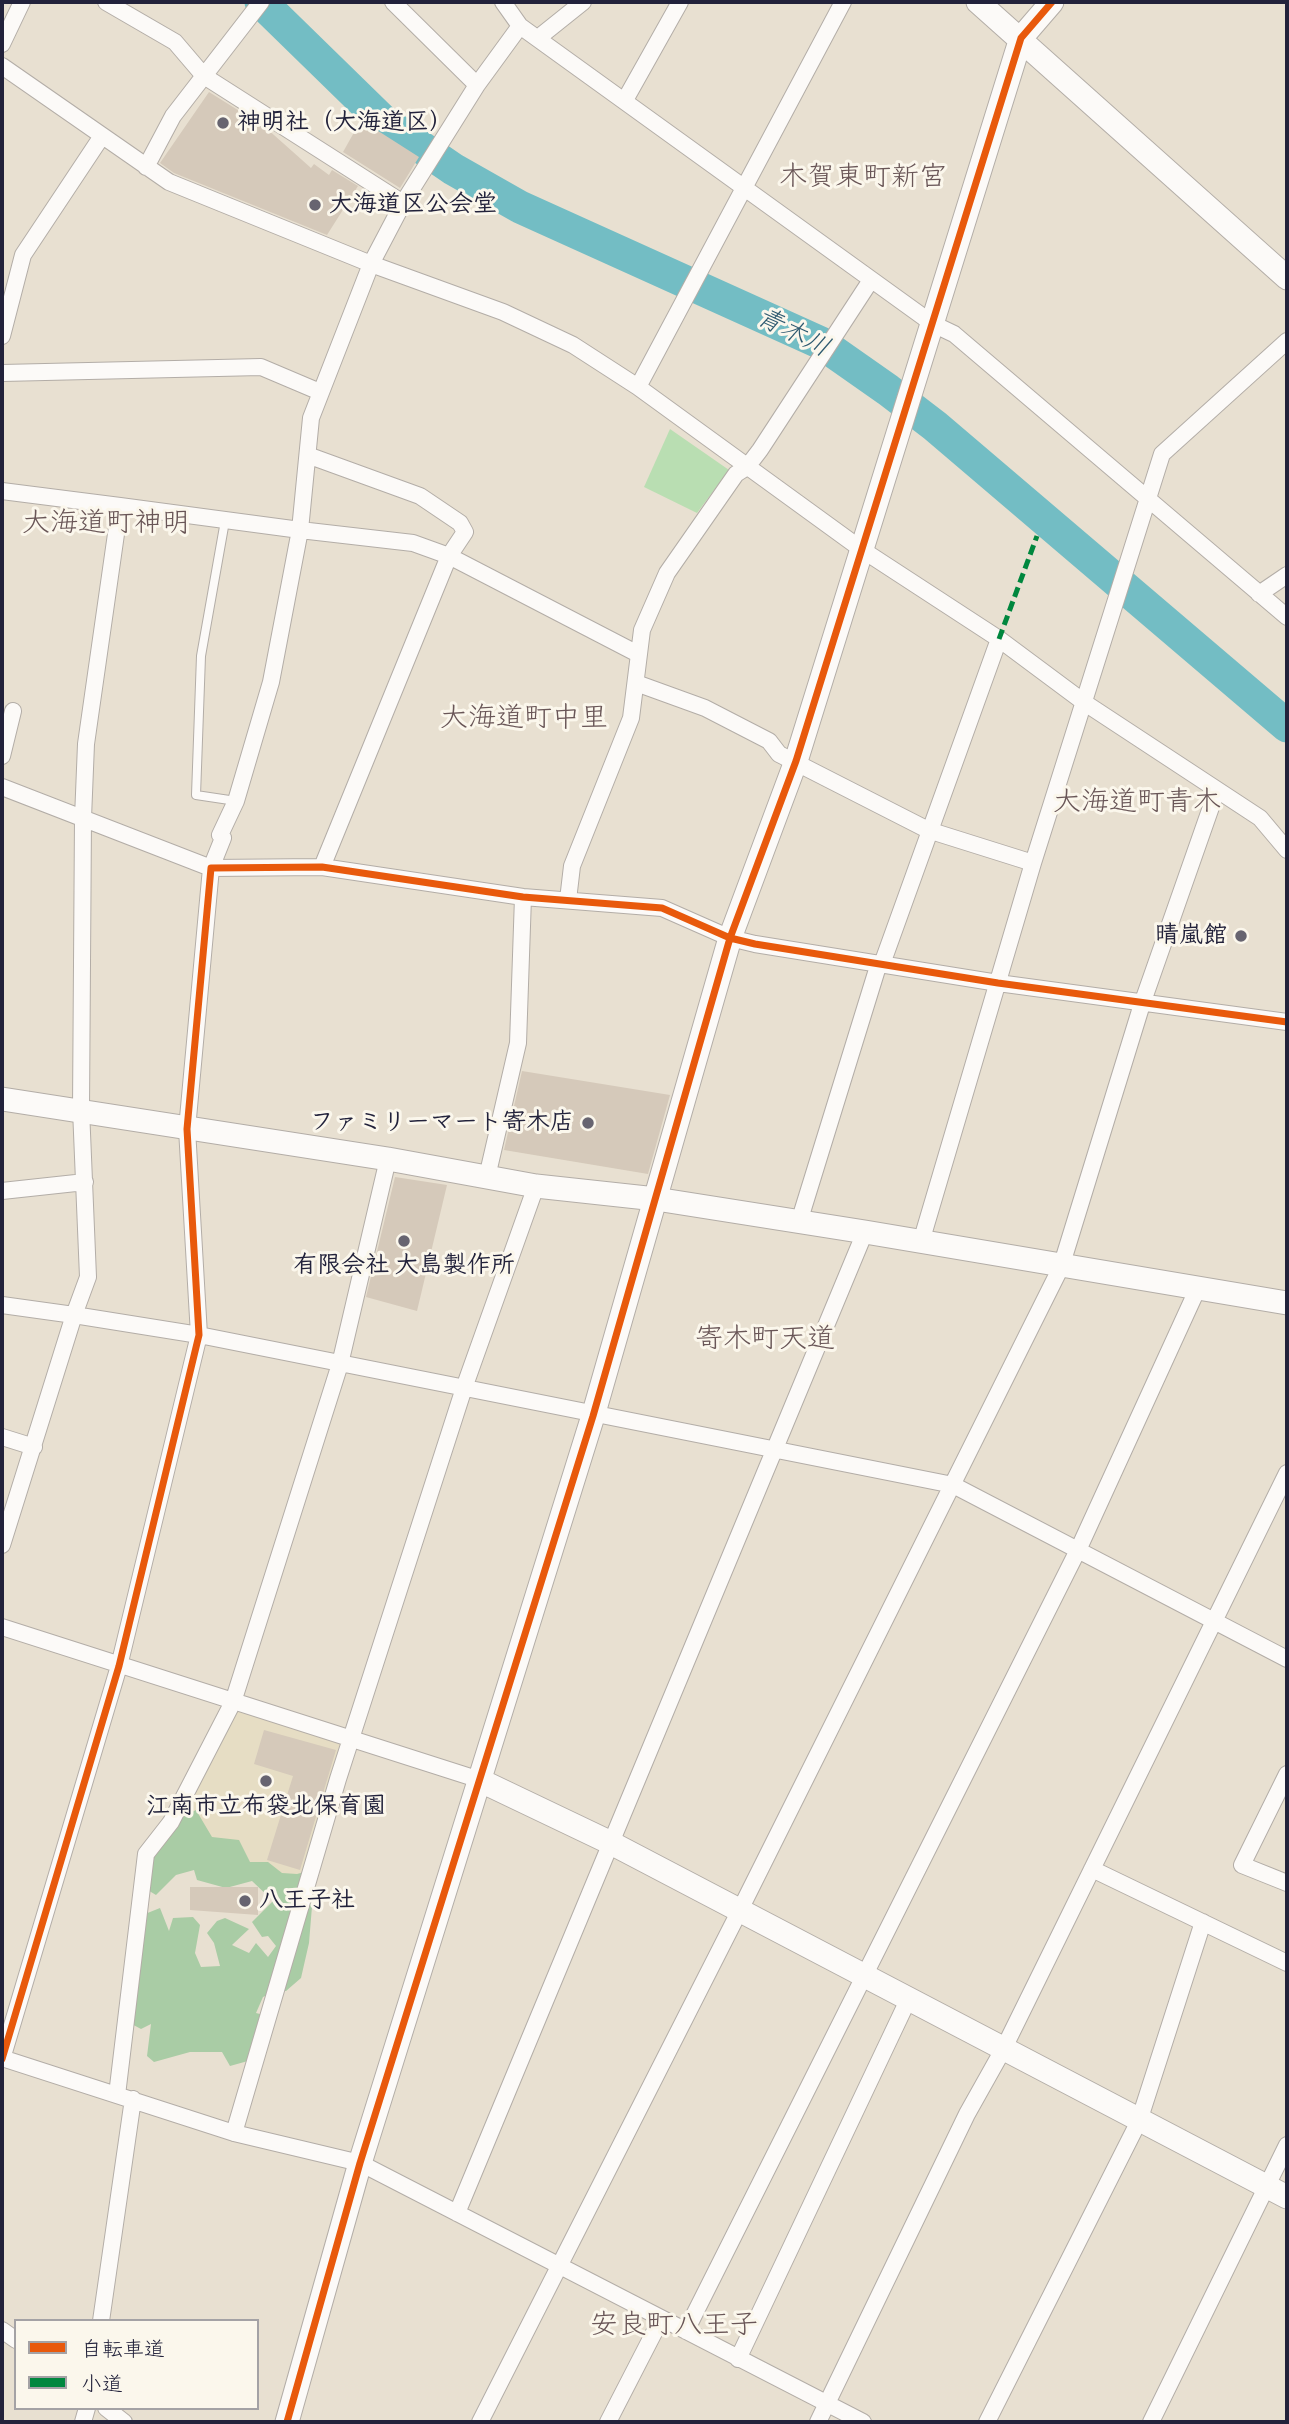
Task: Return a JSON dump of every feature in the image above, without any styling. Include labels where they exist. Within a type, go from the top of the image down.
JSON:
[{"type":"street","points":[[2,44],[22,2]]},
{"type":"street","points":[[106,2],[175,42],[204,76],[403,203]]},
{"type":"street","points":[[393,2],[477,85]]},
{"type":"street","points":[[503,2],[520,26],[872,281],[933,324],[954,334],[1147,501],[1287,617]]},
{"type":"street","points":[[538,38],[583,2]]},
{"type":"street","points":[[625,100],[680,2]]},
{"type":"street","points":[[638,387],[843,2]]},
{"type":"street","points":[[978,2],[1287,278]]},
{"type":"street","points":[[287,2422],[360,2163],[477,1779],[593,1416],[730,938],[796,761],[1021,38],[1052,2]]},
{"type":"street","points":[[146,167],[173,116],[257,7]]},
{"type":"street","points":[[520,26],[477,85],[403,203],[371,264],[312,418],[300,530],[271,682],[236,801],[220,835],[223,838],[211,868],[187,1129],[198,1335],[118,1666],[2,2058],[234,2133],[360,2163],[863,2422]]},
{"type":"street","points":[[2,66],[169,182],[371,264],[503,312],[573,345],[638,387],[861,549],[999,639],[1085,703],[1260,818],[1287,850]]},
{"type":"street","points":[[2,335],[23,255],[102,136]]},
{"type":"street","points":[[568,900],[572,866],[631,719],[642,631],[667,573],[736,474],[747,467],[872,281]]},
{"type":"street","points":[[921,1242],[1033,863],[1162,454],[1287,341]]},
{"type":"street","points":[[2,373],[261,367],[320,392]]},
{"type":"street","points":[[310,456],[419,496],[460,523],[465,532],[449,556],[322,867]]},
{"type":"street","points":[[2,491],[413,543],[449,556],[638,653]]},
{"type":"street","points":[[2,1545],[88,1277],[81,1109],[86,744],[120,506]]},
{"type":"street","points":[[1259,594],[1287,575]]},
{"type":"street","points":[[799,1222],[880,964],[999,639]]},
{"type":"street","points":[[636,684],[705,708],[769,741],[779,754],[928,830],[1033,863]]},
{"type":"street","points":[[2,756],[13,711]]},
{"type":"street","points":[[2,787],[211,868],[322,867],[523,897],[662,908],[730,938],[999,983],[1287,1022]]},
{"type":"street","points":[[480,2422],[740,1910],[1061,1267],[1142,1004],[1217,790]]},
{"type":"street","points":[[487,1177],[517,1043],[523,897]]},
{"type":"street","points":[[2,1099],[81,1109],[187,1129],[388,1159],[536,1186],[656,1199],[865,1232],[1197,1290],[1287,1303]]},
{"type":"street","points":[[100,2319],[125,2097],[146,1854],[171,1822],[233,1702],[340,1364],[388,1159]]},
{"type":"street","points":[[2,1191],[85,1182]]},
{"type":"street","points":[[234,2133],[338,1779],[464,1388],[536,1186]]},
{"type":"street","points":[[457,2213],[865,1232]]},
{"type":"street","points":[[686,2331],[1079,1548],[1197,1290]]},
{"type":"street","points":[[2,1306],[198,1335],[593,1416],[953,1485],[1287,1658]]},
{"type":"street","points":[[2,1437],[34,1447]]},
{"type":"street","points":[[818,2422],[967,2114],[1004,2048],[1287,1473]]},
{"type":"street","points":[[2,1627],[477,1779],[611,1843],[1287,2197]]},
{"type":"street","points":[[1287,1774],[1242,1865],[1287,1883]]},
{"type":"street","points":[[1092,1869],[1287,1963]]},
{"type":"street","points":[[987,2422],[1139,2121],[1203,1922]]},
{"type":"street","points":[[738,2359],[909,1998]]},
{"type":"street","points":[[1151,2422],[1287,2145]]},
{"type":"street","points":[[608,2422],[661,2319]]},
{"type":"street","points":[[109,2410],[124,2422]]},
{"type":"lane","points":[[225,521],[201,656],[196,795],[236,801]]},
{"type":"shaded area","name":"江南市立布袋北保育園","points":[[233,1702],[353,1739],[307,1885],[158,1839]]},
{"type":"green space","points":[[670,429],[729,470],[697,513],[644,487]]},
{"type":"green space","points":[[196,1810],[212,1837],[239,1840],[250,1862],[268,1862],[282,1873],[297,1874],[312,1870],[314,1882],[309,1943],[301,1978],[286,1991],[276,1991],[263,1997],[256,2013],[268,2016],[255,2059],[230,2066],[222,2052],[190,2052],[154,2062],[147,2056],[151,2024],[141,2029],[126,2021],[145,1914],[160,1908],[169,1931],[173,1918],[193,1917],[200,1925],[195,1953],[201,1967],[220,1966],[214,1943],[207,1933],[217,1921],[225,1918],[249,1929],[232,1945],[249,1953],[256,1943],[268,1957],[276,1946],[268,1936],[262,1937],[252,1922],[273,1901],[252,1881],[226,1888],[197,1880],[194,1870],[176,1875],[156,1895],[146,1889],[152,1859],[171,1822]]},
{"type":"building","name":"神明社（大海道区）","points":[[209,92],[265,127],[311,168],[314,164],[329,175],[332,170],[358,186],[327,235],[174,173],[160,163]]},
{"type":"building","points":[[361,120],[419,157],[400,188],[343,152]]},
{"type":"building","name":"ファミリーマート寄木店","points":[[522,1071],[670,1095],[648,1174],[504,1150]]},
{"type":"building","name":"有限会社 大島製作所","points":[[395,1177],[447,1185],[417,1311],[366,1297]]},
{"type":"building","points":[[264,1730],[336,1750],[300,1870],[267,1860],[293,1776],[254,1764]]},
{"type":"building","points":[[190,1887],[258,1887],[258,1915],[190,1910]]},
{"type":"waterway","name":"青木川","points":[[261,2],[383,121],[453,169],[520,207],[821,343],[888,390],[935,426],[1287,726]]},
{"type":"marked path","points":[[999,639],[1037,536]]},
{"type":"cycle path","points":[[287,2422],[360,2163],[593,1416],[730,938],[796,761],[1021,38],[1052,2]]},
{"type":"cycle path","points":[[2,2059],[119,1666],[199,1335],[187,1129],[211,868],[322,867],[523,897],[662,908],[730,938],[755,944],[998,983],[1287,1022]]},
{"type":"place","name":"神明社（大海道区）","points":[[223,123]]},
{"type":"place","name":"大海道区公会堂","points":[[315,205]]},
{"type":"place","name":"晴嵐館","points":[[1241,936]]},
{"type":"place","name":"ファミリーマート寄木店","points":[[588,1123]]},
{"type":"place","name":"有限会社 大島製作所","points":[[404,1241]]},
{"type":"place","name":"江南市立布袋北保育園","points":[[266,1781]]},
{"type":"place","name":"八王子社","points":[[245,1901]]},
{"type":"district","name":"木賀東町新宮","points":[[863,178]]},
{"type":"district","name":"大海道町神明","points":[[106,524]]},
{"type":"district","name":"大海道町中里","points":[[524,719]]},
{"type":"district","name":"大海道町青木","points":[[1137,803]]},
{"type":"district","name":"寄木町天道","points":[[765,1340]]},
{"type":"district","name":"安良町八王子","points":[[674,2326]]}]
